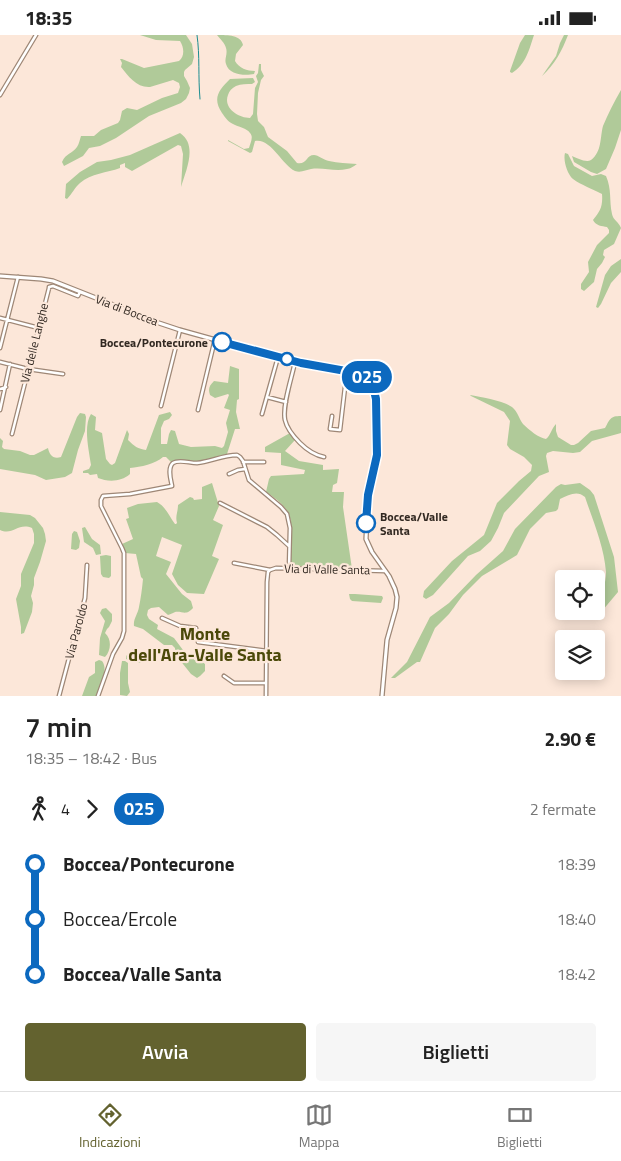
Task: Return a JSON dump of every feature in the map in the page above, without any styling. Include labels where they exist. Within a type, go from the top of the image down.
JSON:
[{"type":"street","points":[[0,95],[36,35]]},
{"type":"street","name":"Via di Boccea","points":[[0,276],[50,281],[180,330],[278,357],[362,374],[368,377],[373,385],[375,394],[377,455],[368,495],[365,537],[369,547],[395,589],[397,605],[387,640],[382,696]]},
{"type":"street","points":[[0,348],[18,277]]},
{"type":"street","name":"Via delle Langhe","points":[[12,434],[26,368],[49,287],[53,286],[78,296],[80,292]]},
{"type":"street","points":[[0,318],[35,327]]},
{"type":"street","points":[[161,406],[180,330]]},
{"type":"street","points":[[198,410],[215,339]]},
{"type":"street","points":[[262,414],[278,357]]},
{"type":"street","points":[[296,361],[286,402],[285,417],[287,424],[292,433],[307,449],[316,455],[324,457]]},
{"type":"street","points":[[0,362],[63,375]]},
{"type":"street","points":[[0,410],[10,365]]},
{"type":"street","points":[[332,416],[330,429],[340,430],[347,371]]},
{"type":"street","points":[[0,389],[6,387]]},
{"type":"street","points":[[267,397],[286,402]]},
{"type":"street","points":[[98,696],[113,654],[124,632],[123,550],[101,506],[101,498],[172,486],[170,466],[176,462],[198,463],[234,455],[240,457],[250,482],[287,514],[290,524],[289,568]]},
{"type":"street","points":[[243,462],[264,462]]},
{"type":"street","points":[[230,474],[245,469]]},
{"type":"street","points":[[220,503],[267,527],[290,546]]},
{"type":"street","name":"Via di Valle Santa","points":[[234,563],[270,570],[289,568],[385,571]]},
{"type":"street","name":"Via Paroldo","points":[[59,696],[84,598],[87,565]]},
{"type":"street","points":[[266,696],[267,582],[270,570]]},
{"type":"street","points":[[162,618],[180,626],[196,629],[198,642],[267,651]]},
{"type":"street","points":[[224,676],[234,683],[266,683]]},
{"type":"green space","points":[[140,35],[186,35],[192,44],[194,57],[192,64],[184,72],[190,88],[186,99],[181,103],[149,116],[116,138],[100,146],[89,148],[83,156],[64,166],[62,162],[77,147],[81,136],[94,136],[101,130],[118,123],[122,111],[127,108],[137,110],[162,98],[178,93],[179,83],[173,80],[150,87],[141,86],[133,81],[121,67],[120,59],[144,68],[179,61],[182,57],[183,49],[180,41],[156,40]]},
{"type":"green space","points":[[217,35],[240,39],[243,45],[236,54],[235,61],[243,69],[255,71],[254,74],[238,74],[228,68],[226,62],[227,52],[224,43]]},
{"type":"green space","points":[[525,35],[534,35],[524,61],[512,73],[510,71],[520,43]]},
{"type":"green space","points":[[564,35],[568,35],[561,52],[542,76],[556,56]]},
{"type":"green space","points":[[259,64],[261,64],[264,76],[258,93],[257,114],[258,121],[264,127],[268,137],[287,151],[297,163],[303,163],[311,155],[314,155],[329,161],[357,164],[349,169],[342,170],[311,169],[297,172],[290,168],[271,148],[261,141],[255,141],[250,153],[228,141],[244,149],[249,148],[252,136],[247,130],[231,123],[225,118],[217,103],[218,95],[230,79],[253,78],[255,82],[252,84],[236,86],[232,89],[228,94],[227,100],[230,108],[236,114],[250,118],[253,114],[255,88],[258,82],[256,76]]},
{"type":"green space","points":[[621,90],[621,130],[606,169],[597,174],[574,162],[572,156],[587,161],[595,157],[599,149],[603,126]]},
{"type":"green space","points":[[180,133],[185,138],[190,151],[188,166],[181,187],[183,154],[181,146],[178,145],[132,171],[125,167],[125,163],[120,165],[120,168],[89,177],[78,185],[67,199],[65,198],[66,184],[80,172],[97,162],[130,155]]},
{"type":"green space","points":[[565,153],[568,154],[574,166],[592,176],[601,174],[606,176],[613,216],[621,228],[614,244],[604,250],[603,255],[605,257],[597,269],[594,282],[584,291],[581,289],[581,284],[589,272],[588,262],[597,245],[609,233],[609,230],[607,227],[597,225],[593,220],[600,209],[602,194],[571,177],[565,163]]},
{"type":"green space","points":[[621,259],[621,272],[611,283],[598,308],[596,307],[605,275],[611,266]]},
{"type":"green space","points":[[230,366],[239,369],[239,399],[237,400],[236,412],[240,429],[235,429],[227,454],[195,462],[172,463],[166,457],[163,457],[148,465],[130,468],[130,474],[123,479],[114,481],[98,478],[97,474],[83,473],[91,465],[87,425],[91,414],[96,417],[95,430],[102,433],[106,459],[112,465],[115,463],[127,430],[129,434],[128,440],[136,447],[146,450],[159,415],[170,412],[172,415],[164,421],[161,428],[161,444],[167,444],[171,430],[175,431],[179,444],[191,447],[215,446],[222,448],[228,432],[226,423],[230,410],[224,408],[229,395],[215,398],[210,395],[209,389],[214,381],[228,383]]},
{"type":"green space","points":[[470,395],[498,401],[512,407],[523,424],[534,433],[546,439],[556,424],[558,437],[574,445],[591,431],[605,428],[611,419],[617,416],[621,416],[621,433],[592,441],[580,452],[553,451],[547,453],[549,472],[539,476],[504,513],[491,541],[480,551],[468,556],[433,595],[426,599],[423,597],[424,591],[452,561],[484,535],[497,503],[531,471],[532,465],[507,445],[510,421],[504,412]]},
{"type":"green space","points":[[80,413],[85,414],[86,417],[85,431],[72,473],[65,477],[46,480],[35,475],[0,469],[0,438],[3,441],[2,447],[4,449],[34,455],[48,448],[52,456],[56,458],[61,457]]},
{"type":"green space","points":[[290,433],[295,440],[285,451],[299,461],[323,465],[323,470],[339,469],[337,483],[333,485],[332,492],[344,492],[343,507],[352,569],[291,567],[290,517],[282,504],[266,492],[271,476],[304,474],[305,470],[281,465],[281,453],[265,452],[265,447]]},
{"type":"green space","points":[[212,483],[219,506],[213,520],[223,525],[212,556],[219,559],[204,594],[187,593],[178,585],[172,574],[182,545],[162,537],[156,556],[171,562],[166,574],[182,594],[191,601],[193,608],[186,613],[175,612],[168,615],[159,607],[151,608],[148,610],[147,615],[149,619],[158,625],[157,629],[174,638],[183,650],[194,657],[194,660],[205,664],[205,671],[197,678],[191,674],[175,654],[175,648],[172,645],[164,645],[143,629],[134,626],[140,603],[143,579],[136,554],[125,553],[122,544],[133,539],[126,519],[129,518],[127,508],[138,504],[157,502],[176,524],[178,505],[190,497],[194,500],[202,499],[202,487]]},
{"type":"green space","points":[[580,483],[594,495],[614,557],[618,592],[605,607],[606,572],[598,534],[585,497],[573,494],[560,499],[556,511],[546,513],[530,529],[517,555],[482,576],[463,595],[449,614],[435,628],[420,662],[417,662],[395,678],[391,678],[407,662],[430,617],[449,603],[503,551],[515,529],[556,487],[561,484]]},
{"type":"green space","points":[[0,512],[30,515],[43,528],[45,534],[46,541],[34,578],[31,596],[33,603],[32,612],[24,633],[21,634],[16,599],[21,586],[21,574],[34,543],[34,534],[32,528],[27,527],[9,531],[0,530]]},
{"type":"green space","points":[[85,527],[92,539],[100,545],[101,554],[96,555],[93,548],[84,542],[82,528]]},
{"type":"green space","points":[[74,531],[77,532],[80,541],[79,548],[76,550],[71,549]]},
{"type":"green space","points":[[100,556],[111,556],[111,576],[109,578],[103,577],[101,574]]},
{"type":"green space","points":[[349,594],[382,596],[383,598],[381,603],[352,601]]},
{"type":"green space","points":[[106,608],[112,614],[112,621],[105,633],[109,638],[110,645],[109,652],[105,657],[99,655],[100,638],[105,621],[100,613],[102,609]]},
{"type":"green space","points":[[137,647],[142,657],[148,659],[148,661],[140,663],[126,659],[126,656]]},
{"type":"green space","points":[[102,661],[105,669],[102,683],[96,696],[82,696],[89,677],[95,673],[95,662]]},
{"type":"green space","points":[[122,661],[128,663],[130,692],[127,696],[120,695]]},
{"type":"waterway","points":[[197,35],[200,99]]},
{"type":"bus line","name":"025","points":[[222,342],[301,363],[357,373],[364,375],[370,380],[376,399],[377,450],[368,495],[366,523]]},
{"type":"place","name":"Boccea/Pontecurone","points":[[222,342]]},
{"type":"place","name":"Boccea/Valle Santa","points":[[366,523]]},
{"type":"district","name":"Monte dell'Ara-Valle Santa","points":[[205,644]]}]
